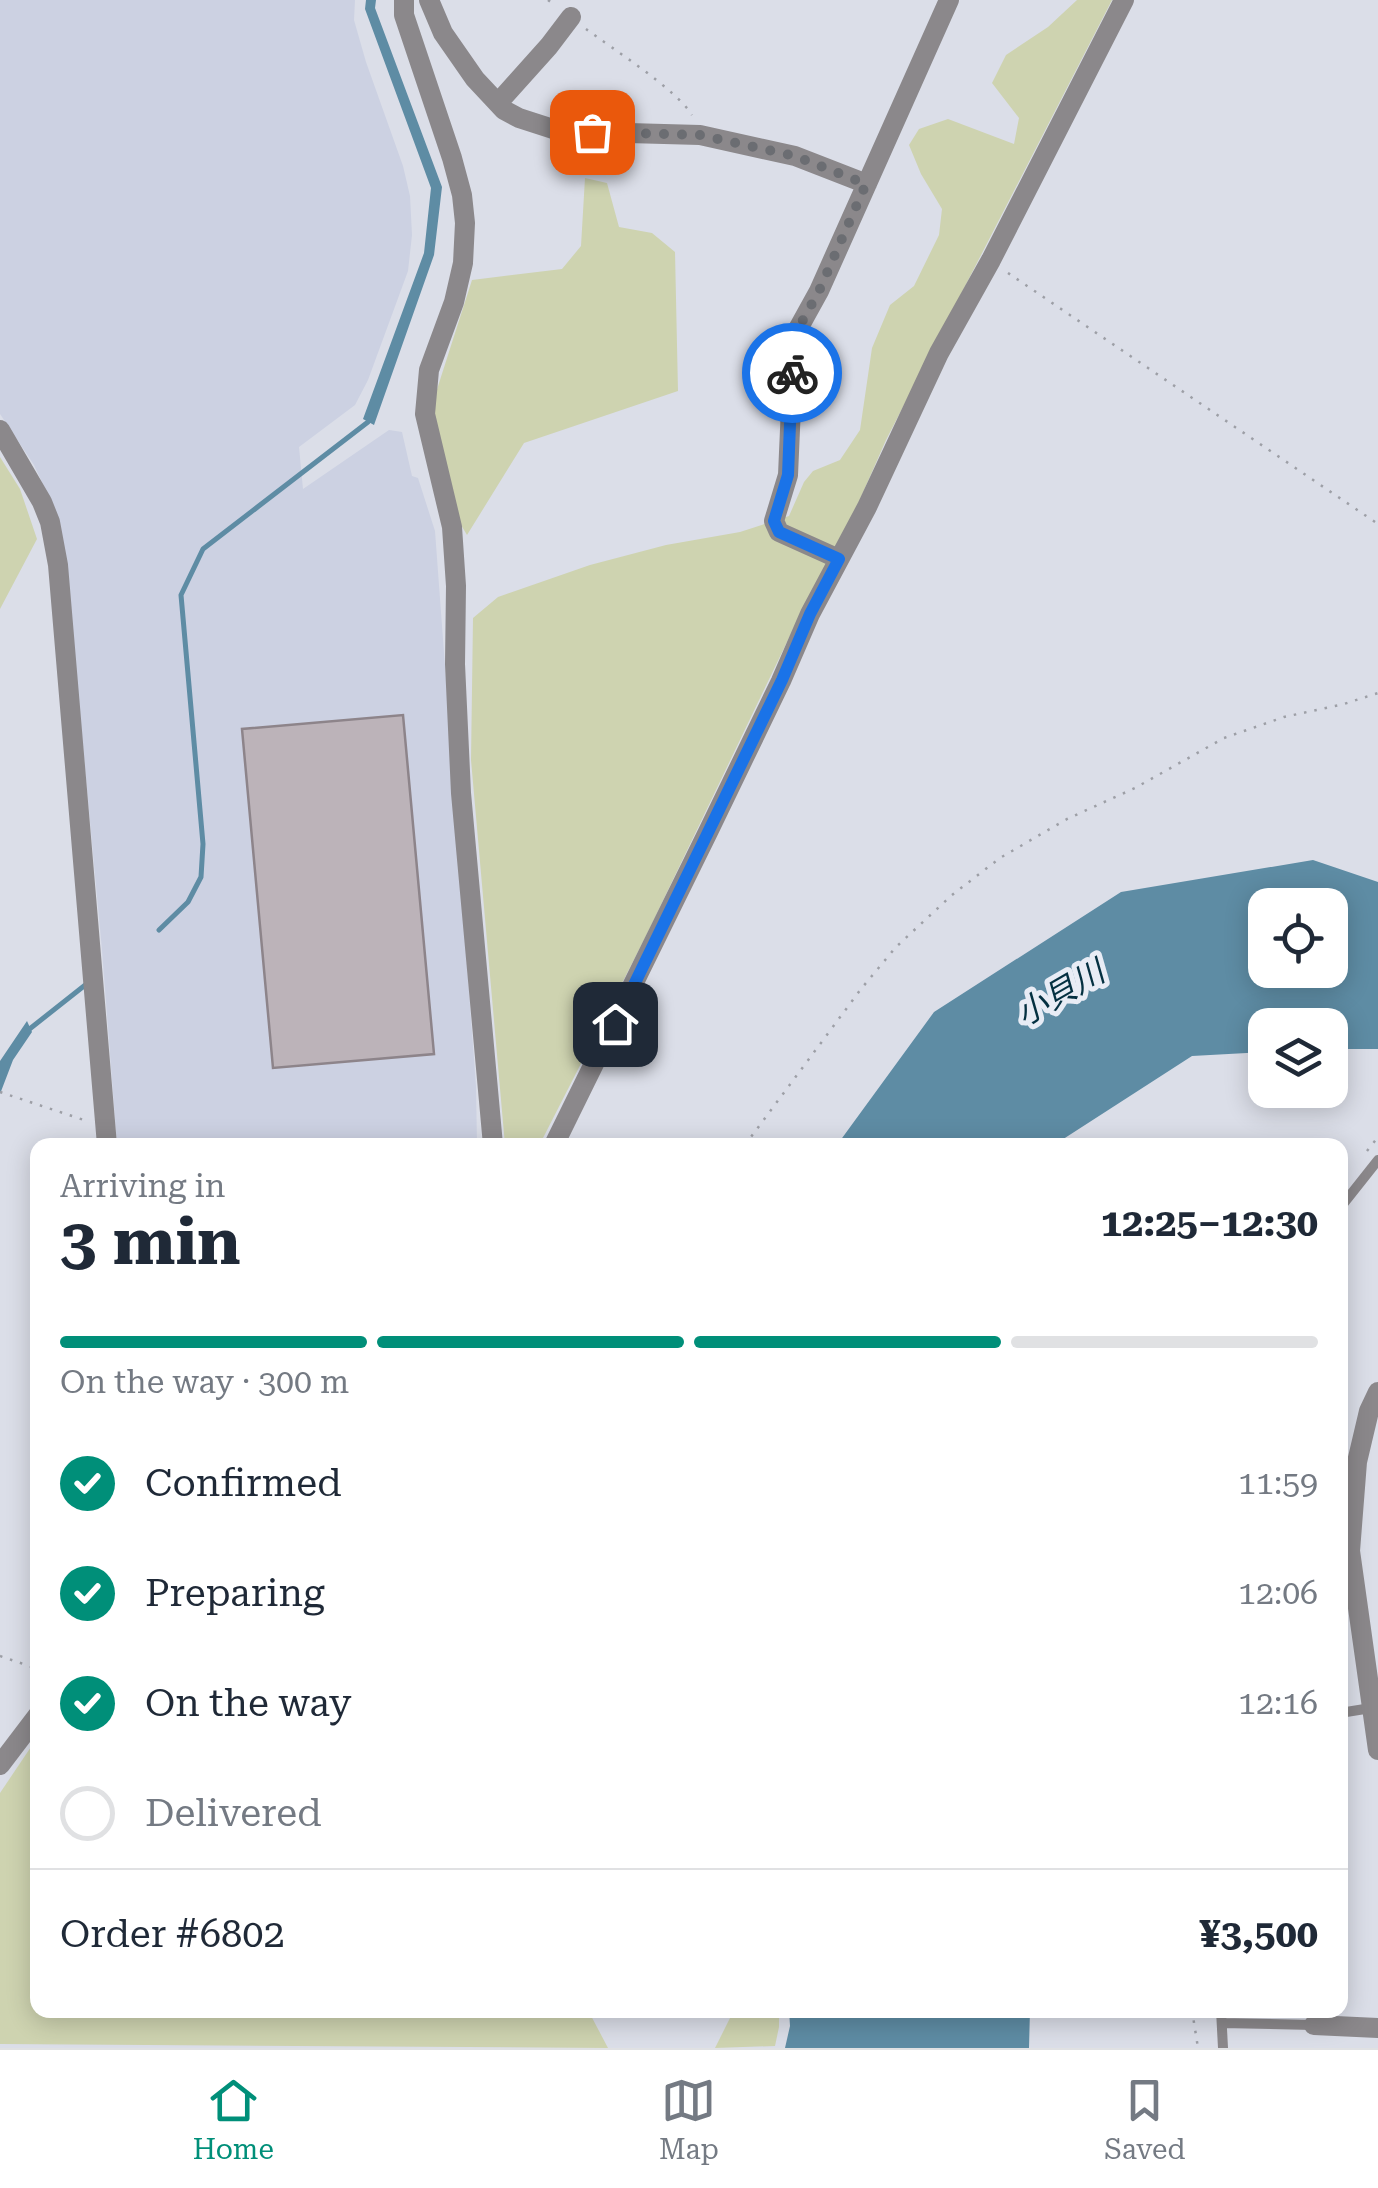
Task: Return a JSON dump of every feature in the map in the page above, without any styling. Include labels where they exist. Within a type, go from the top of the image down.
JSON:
[{"type":"street","points":[[404,0],[404,14],[452,158],[465,223],[464,263],[430,370],[424,414],[448,504],[453,541],[461,793],[491,1138]]},
{"type":"street","points":[[429,0],[443,33],[475,79],[504,110],[520,118],[552,128],[592,132],[700,135],[795,156],[866,184]]},
{"type":"street","points":[[839,559],[779,532],[774,521],[788,475],[798,329],[819,291],[949,0]]},
{"type":"street","points":[[558,1138],[939,353],[1124,0]]},
{"type":"street","points":[[498,103],[570,17]]},
{"type":"street","points":[[0,430],[42,502],[58,565],[107,1136]]},
{"type":"street","points":[[1377,1750],[1350,1551],[1357,1462],[1369,1410],[1378,1392]]},
{"type":"street","points":[[0,1765],[30,1726]]},
{"type":"street","points":[[1314,2025],[1378,2028]]},
{"type":"lane","points":[[1348,1198],[1378,1160]]},
{"type":"lane","points":[[1348,1712],[1371,1708]]},
{"type":"lane","points":[[1377,1750],[1378,1758]]},
{"type":"lane","points":[[1221,2018],[1223,2048]]},
{"type":"lane","points":[[1222,2023],[1314,2025]]},
{"type":"path","points":[[548,0],[672,94],[690,110],[700,135]]},
{"type":"path","points":[[991,260],[1378,524]]},
{"type":"path","points":[[751,1138],[896,947],[952,895],[1000,858],[1224,738],[1378,692]]},
{"type":"path","points":[[0,1092],[107,1136]]},
{"type":"path","points":[[0,1656],[30,1667]]},
{"type":"path","points":[[1193,2018],[1198,2048]]},
{"type":"shaded area","points":[[0,0],[355,0],[354,20],[366,62],[403,166],[410,196],[412,235],[408,271],[355,405],[299,447],[303,489],[389,430],[402,432],[412,476],[418,478],[435,531],[477,1138],[116,1138],[65,554],[55,510],[34,465],[0,414]]},
{"type":"green space","points":[[1077,0],[1112,0],[886,440],[843,538],[797,621],[645,938],[543,1138],[504,1138],[471,760],[473,618],[498,597],[590,565],[666,545],[740,532],[789,516],[813,471],[840,460],[860,430],[872,348],[890,305],[914,286],[939,235],[942,209],[909,145],[919,129],[948,119],[1014,144],[1019,118],[992,83],[1006,55],[1048,27]]},
{"type":"green space","points":[[585,178],[607,183],[619,227],[652,233],[675,252],[678,391],[524,443],[467,535],[458,520],[432,405],[472,280],[562,269],[581,246]]},
{"type":"green space","points":[[0,457],[20,489],[37,539],[0,609]]},
{"type":"green space","points":[[30,1748],[30,2018],[592,2018],[608,2048],[0,2044],[0,1793]]},
{"type":"green space","points":[[730,2018],[779,2018],[775,2046],[715,2048]]},
{"type":"water","points":[[366,0],[376,0],[375,8],[442,187],[434,255],[374,425],[363,419],[424,253],[431,188],[365,9]]},
{"type":"water","name":"小貝川","points":[[1313,860],[1378,882],[1378,1049],[1348,1049],[1348,1008],[1248,1008],[1248,1053],[1192,1056],[1065,1138],[842,1138],[934,1012],[1121,892]]},
{"type":"water","points":[[27,1021],[32,1032],[13,1060],[0,1094],[0,1061]]},
{"type":"water","points":[[790,2018],[1030,2018],[1029,2048],[785,2048]]},
{"type":"building","points":[[403,715],[434,1054],[273,1068],[242,729]]},
{"type":"waterway","points":[[159,930],[188,902],[201,877],[203,844],[181,595],[203,549],[371,416]]},
{"type":"waterway","points":[[27,1031],[89,982]]},
{"type":"way so far","points":[[592,132],[700,135],[795,156],[866,184],[798,329],[792,373]]},
{"type":"route","points":[[615,1024],[839,559],[779,532],[774,521],[788,475],[792,373]]}]
